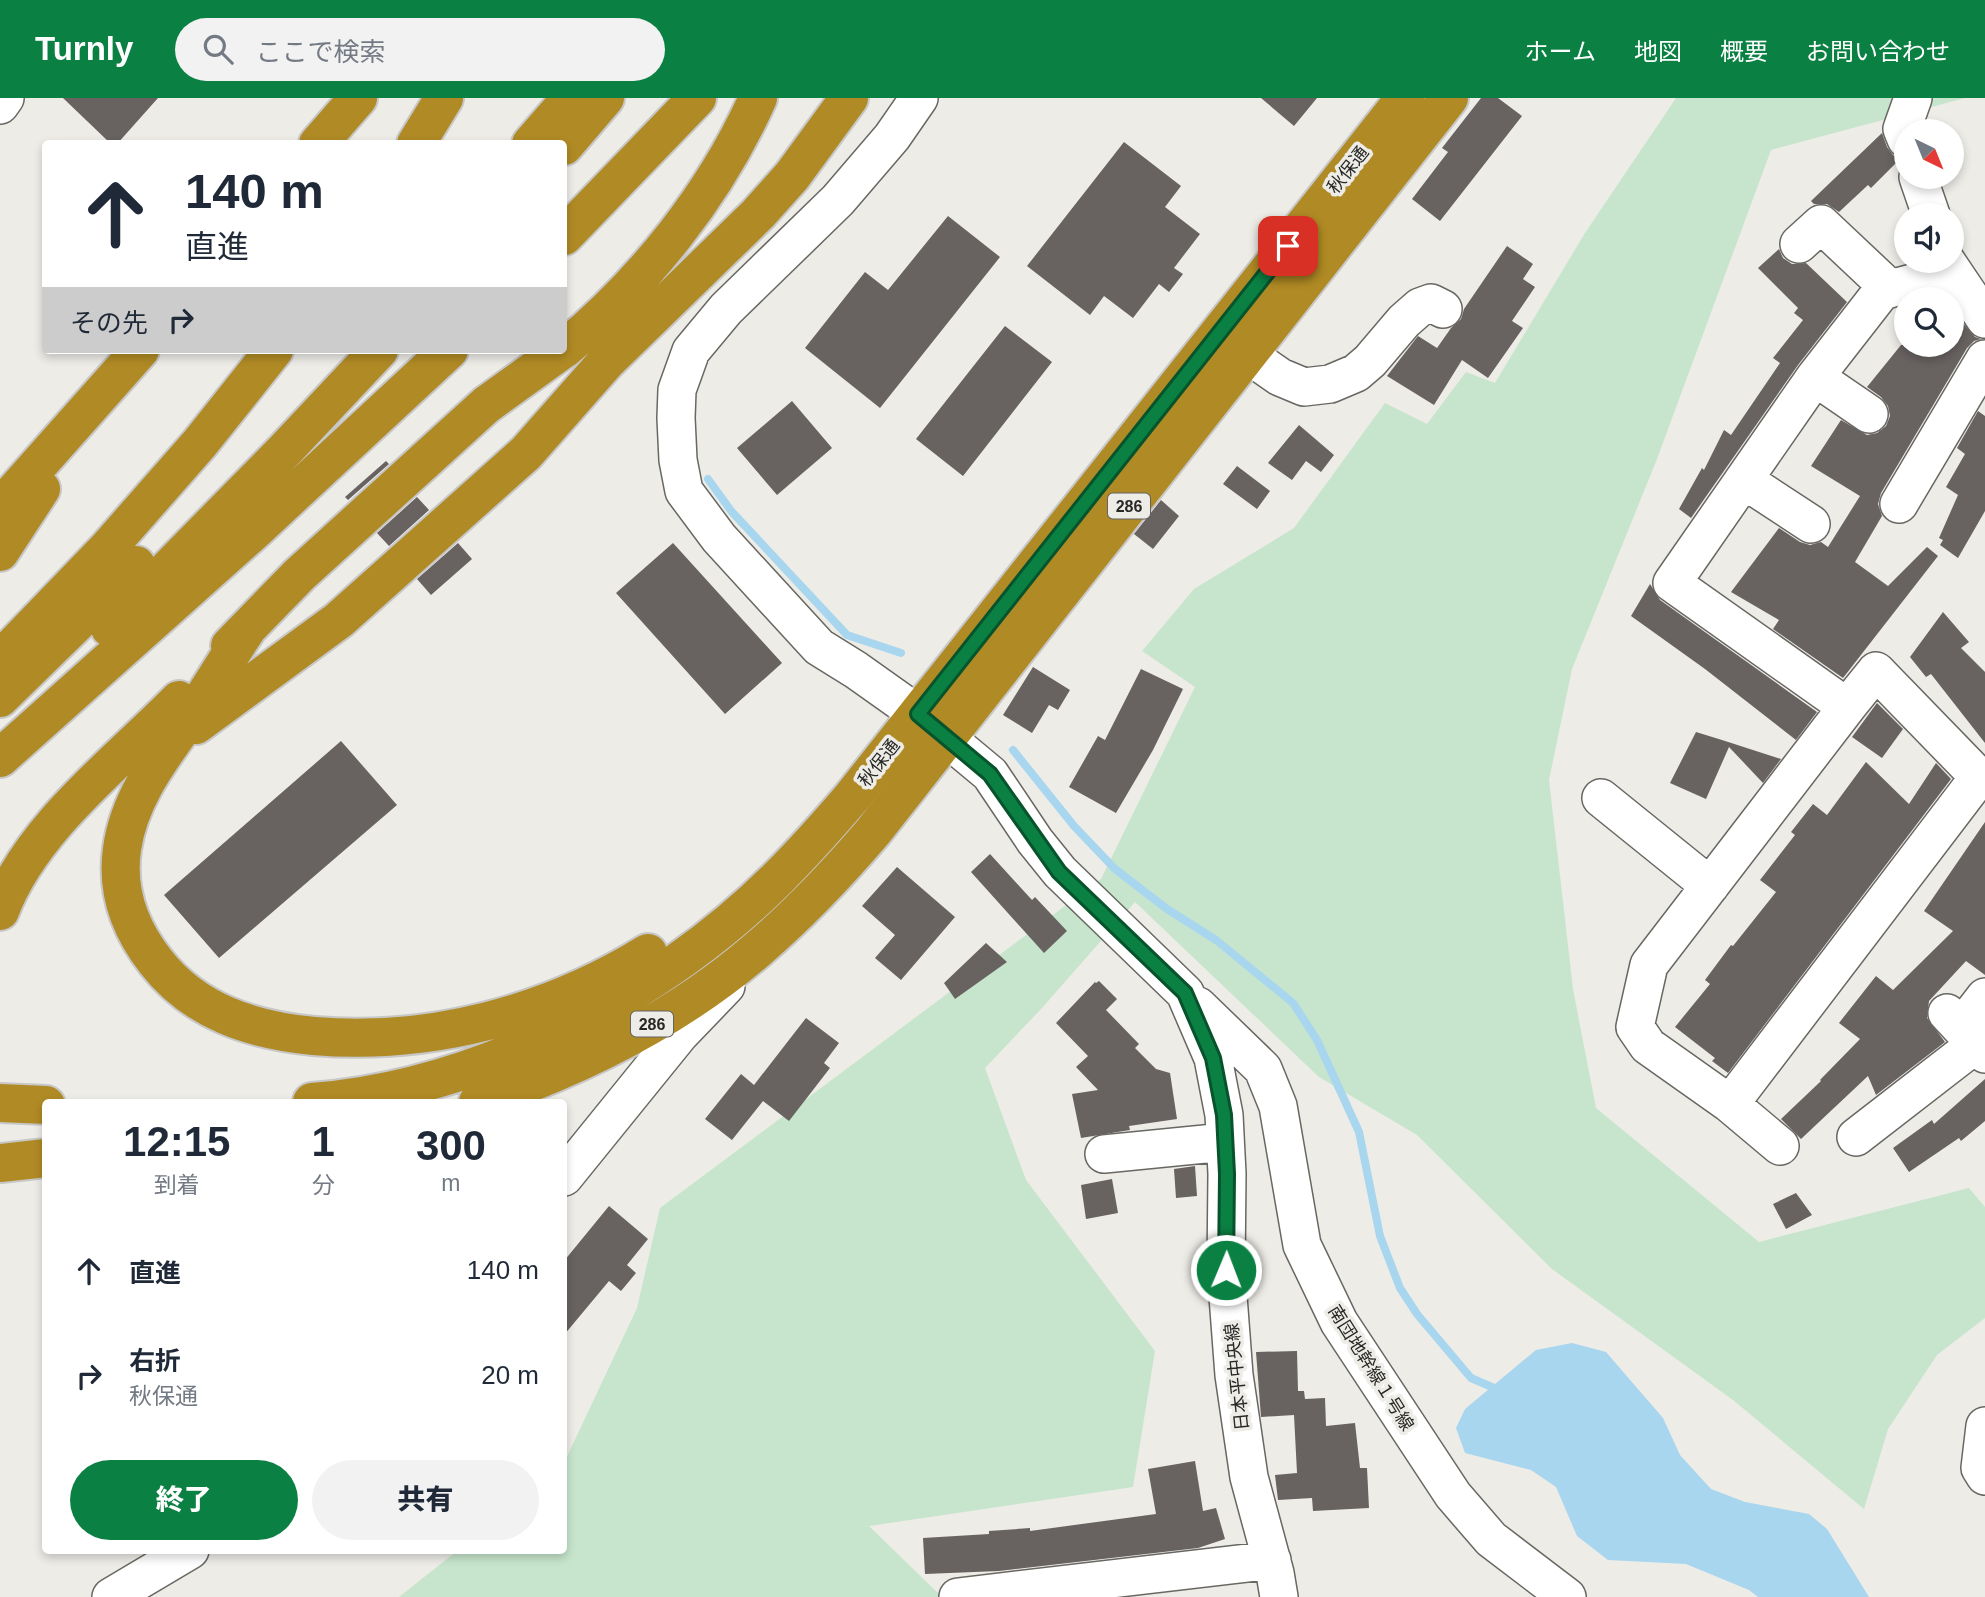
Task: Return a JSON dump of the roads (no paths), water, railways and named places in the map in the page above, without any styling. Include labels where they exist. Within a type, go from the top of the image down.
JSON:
[{"type":"highway","points":[[302,140],[330,98]]},
{"type":"highway","points":[[321,140],[358,98]]},
{"type":"highway","points":[[418,140],[444,98]]},
{"type":"highway","points":[[534,140],[571,98]]},
{"type":"highway","points":[[567,142],[605,98]]},
{"type":"highway","points":[[567,233],[697,98]]},
{"type":"highway","points":[[150,748],[201,701],[325,604],[513,437],[566,356],[678,229],[729,154],[758,98]]},
{"type":"highway","points":[[0,911],[7,893],[28,858],[81,795],[150,748],[214,710],[339,620],[526,453],[606,362],[721,253],[775,195],[816,145],[849,98]]},
{"type":"highway","name":"秋保通","points":[[331,1099],[435,1079],[494,1059],[600,1010],[649,981],[694,949],[775,881],[852,797],[1405,98]]},
{"type":"highway","name":"秋保通","points":[[486,1099],[560,1071],[661,1018],[720,979],[757,950],[838,872],[873,832],[1449,98]]},
{"type":"highway","points":[[680,290],[486,405],[299,575],[247,629],[150,748],[149,774],[127,825],[122,850],[120,878],[125,905],[135,933],[168,978],[192,999],[219,1014],[251,1025],[289,1033],[341,1038],[391,1038],[442,1031],[492,1020],[538,1005],[585,986],[634,961],[725,903],[808,837],[852,797]]},
{"type":"highway","points":[[0,508],[137,354]]},
{"type":"highway","points":[[8,706],[107,549],[200,443],[271,354]]},
{"type":"highway","points":[[8,706],[142,560],[339,354]]},
{"type":"highway","points":[[8,706],[285,450],[375,354]]},
{"type":"highway","points":[[8,706],[253,532],[445,354]]},
{"type":"highway","points":[[526,453],[566,356]]},
{"type":"highway","points":[[0,552],[115,380]]},
{"type":"highway","points":[[201,701],[247,629]]},
{"type":"highway","points":[[201,701],[278,666]]},
{"type":"highway","points":[[0,1103],[42,1105]]},
{"type":"highway","points":[[0,1139],[42,1142]]},
{"type":"highway","points":[[0,1163],[42,1158]]},
{"type":"street","points":[[0,105],[5,98]]},
{"type":"street","name":"日本平中央線","points":[[919,98],[892,137],[838,200],[726,309],[691,351],[677,390],[678,460],[684,492],[719,538],[819,647],[918,714],[990,774],[1059,872],[1185,993],[1213,1058],[1224,1115],[1226,1270],[1234,1375],[1249,1477],[1272,1560],[1279,1597]]},
{"type":"street","points":[[1906,119],[1913,98]]},
{"type":"street","points":[[1799,244],[1821,224],[1890,289]]},
{"type":"street","points":[[1847,707],[1672,583],[1815,377],[1882,291],[1933,273]]},
{"type":"street","points":[[1953,273],[1983,313]]},
{"type":"street","points":[[1247,354],[1280,377],[1304,387],[1330,384],[1356,373],[1420,307],[1431,303],[1443,309]]},
{"type":"street","points":[[1899,504],[1985,359]]},
{"type":"street","points":[[1815,377],[1869,414]]},
{"type":"street","points":[[1744,480],[1811,524]]},
{"type":"street","points":[[1730,1104],[1979,777],[1876,671],[1649,965],[1634,1027],[1648,1046],[1730,1104],[1780,1146]]},
{"type":"street","points":[[1601,797],[1710,886]]},
{"type":"street","points":[[567,1173],[679,1035],[802,908]]},
{"type":"street","name":"南団地幹線１号線","points":[[1185,993],[1263,1069],[1278,1106],[1302,1245],[1339,1322],[1452,1495],[1491,1539],[1567,1597]]},
{"type":"street","points":[[1856,1137],[1967,1035],[1985,997]]},
{"type":"street","points":[[467,1099],[494,1059]]},
{"type":"street","points":[[1104,1154],[1225,1142]]},
{"type":"street","points":[[1985,1426],[1980,1468],[1985,1476]]},
{"type":"street","points":[[111,1597],[183,1554]]},
{"type":"street","points":[[958,1597],[1272,1560]]},
{"type":"water","points":[[1572,1343],[1606,1352],[1663,1418],[1680,1455],[1711,1489],[1745,1502],[1809,1514],[1827,1529],[1869,1597],[1758,1597],[1749,1590],[1686,1564],[1608,1560],[1577,1536],[1556,1487],[1531,1470],[1465,1453],[1456,1428],[1465,1409],[1536,1350]]},
{"type":"waterway","points":[[708,479],[732,512],[847,635],[901,653]]},
{"type":"waterway","points":[[1013,750],[1074,826],[1115,869],[1167,909],[1216,940],[1293,1003],[1317,1040],[1359,1132],[1380,1236],[1400,1288],[1417,1314],[1471,1378],[1501,1391]]}]
